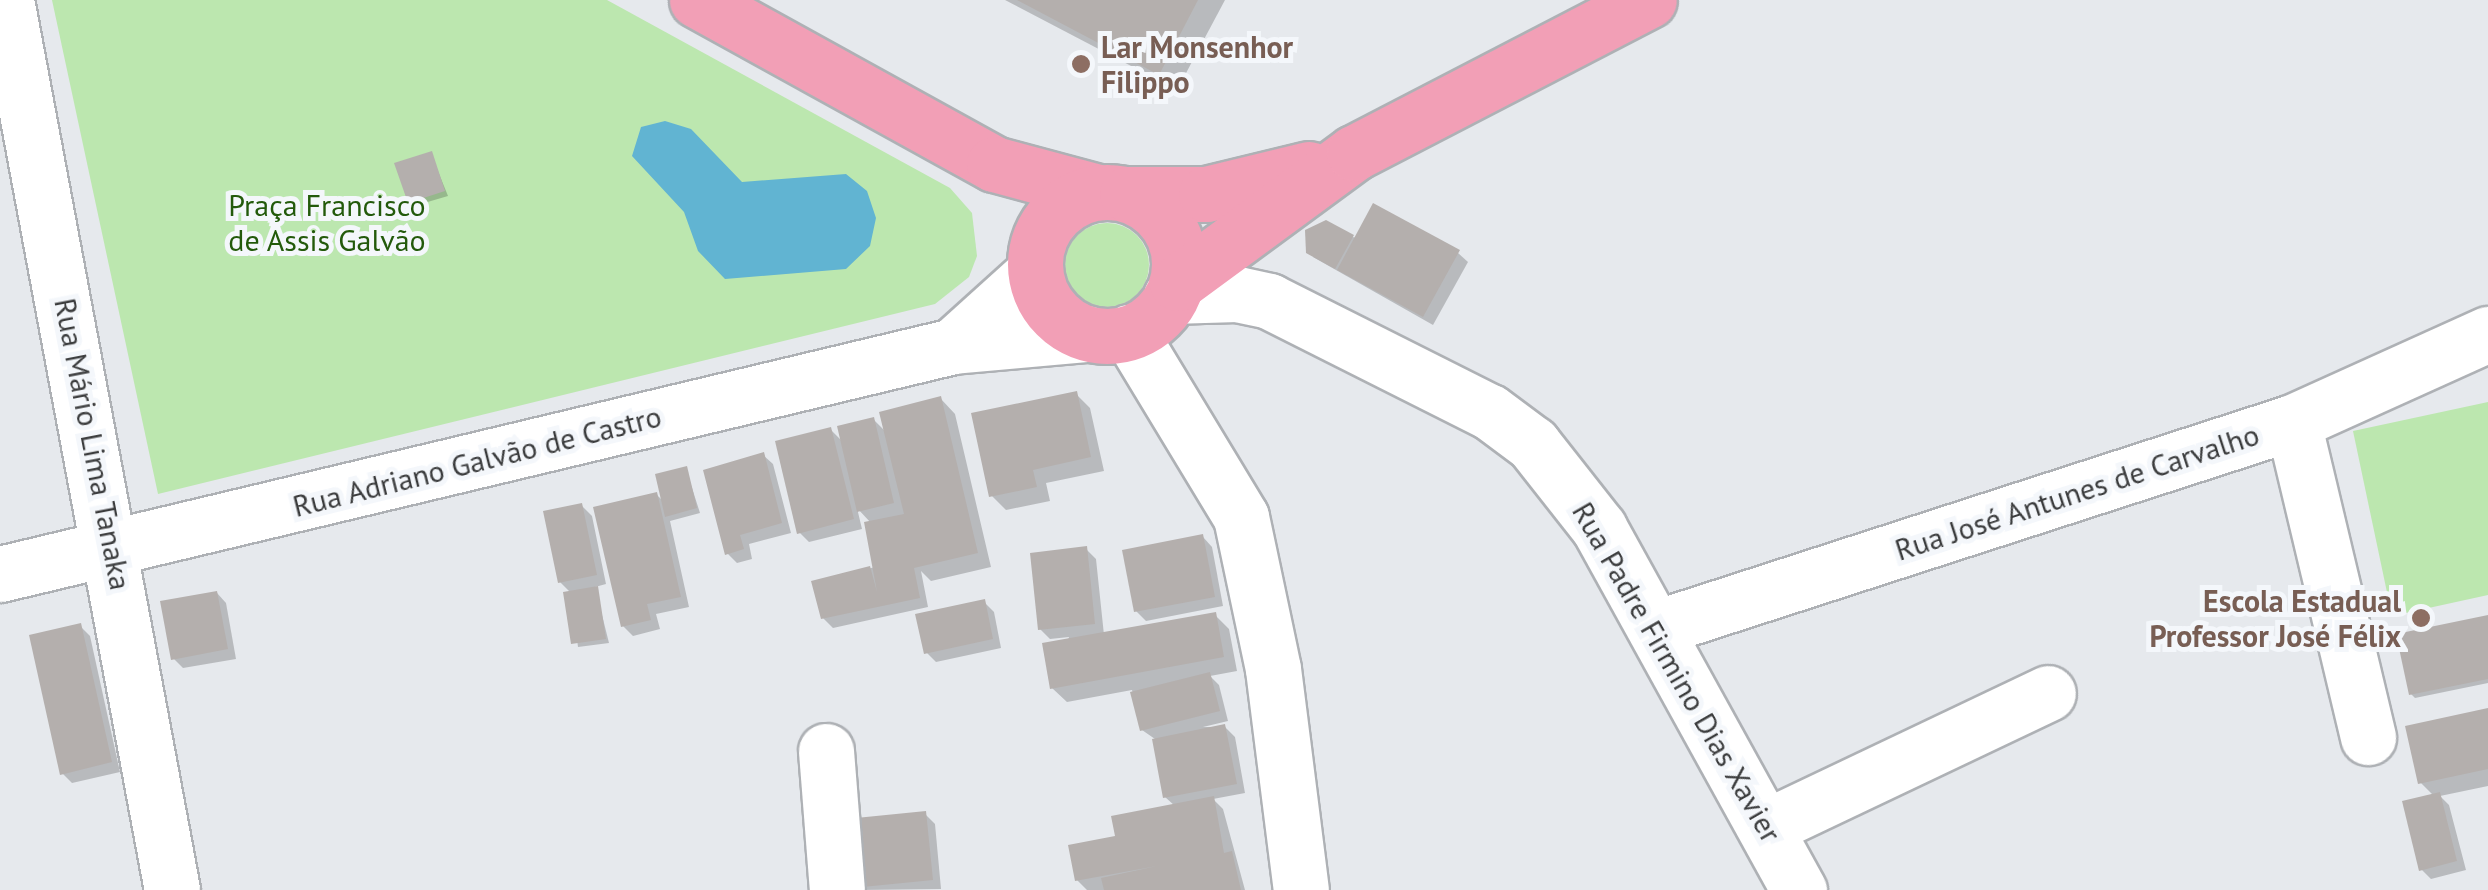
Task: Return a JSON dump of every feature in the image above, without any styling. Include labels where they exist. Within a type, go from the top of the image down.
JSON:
[{"type":"main road","points":[[697,0],[994,164],[1147,203],[1175,238],[1174,289]]},
{"type":"main road","points":[[1036,258],[1060,209],[1112,193],[1206,194],[1280,179],[1354,153],[1650,0]]},
{"type":"main road","points":[[994,164],[1036,258],[1052,311],[1108,333],[1148,323],[1174,289],[1354,153]]},
{"type":"street","name":"Rua Mário Lima Tanaka","points":[[6,0],[13,100],[114,549],[172,890]]},
{"type":"street","name":"Rua Adriano Galvão de Castro","points":[[953,346],[1036,258]]},
{"type":"street","name":"Rua Padre Firmino Dias Xavier","points":[[1174,289],[1269,301],[1490,412],[1569,484],[1656,628],[1799,890]]},
{"type":"street","name":"Rua Adriano Galvão de Castro","points":[[0,574],[953,346],[1108,333]]},
{"type":"street","points":[[1108,333],[1241,517],[1273,669],[1302,890]]},
{"type":"street","name":"Rua José Antunes de Carvalho","points":[[1656,628],[2292,422],[2488,334]]},
{"type":"street","points":[[2292,422],[2368,737]]},
{"type":"street","points":[[1766,828],[2048,693]]},
{"type":"street","points":[[826,751],[838,890]]},
{"type":"green space","name":"Praça Francisco de Assis Galvão","points":[[52,0],[607,0],[950,188],[972,213],[977,256],[969,277],[935,304],[158,494]]},
{"type":"green space","points":[[1107,223],[1123,226],[1137,235],[1146,249],[1146,281],[1137,295],[1123,304],[1107,307],[1091,304],[1077,295],[1068,281],[1065,265],[1068,249],[1077,235],[1091,226]]},
{"type":"green space","points":[[2488,402],[2488,595],[2392,616],[2353,431]]},
{"type":"water","points":[[665,121],[691,129],[742,182],[846,174],[867,191],[876,218],[870,246],[846,269],[725,279],[698,251],[684,212],[632,156],[641,127]]},
{"type":"building","points":[[1017,0],[1198,0],[1159,75]]},
{"type":"building","points":[[432,151],[445,191],[408,203],[394,163]]},
{"type":"building","points":[[1373,203],[1460,250],[1423,317],[1337,270]]},
{"type":"building","points":[[1326,220],[1354,235],[1335,269],[1306,253],[1305,230]]},
{"type":"building","points":[[1077,391],[1091,457],[1033,470],[1037,487],[989,497],[971,413]]},
{"type":"building","points":[[941,396],[978,553],[914,568],[920,598],[821,619],[811,581],[870,566],[877,592],[864,522],[904,514],[879,412]]},
{"type":"building","points":[[874,417],[894,503],[857,512],[837,426]]},
{"type":"building","points":[[831,427],[854,519],[797,534],[775,441]]},
{"type":"building","points":[[764,452],[782,523],[740,535],[744,549],[725,555],[703,470]]},
{"type":"building","points":[[687,466],[697,508],[665,517],[655,474]]},
{"type":"building","points":[[657,492],[681,597],[647,604],[651,620],[621,627],[593,507]]},
{"type":"building","points":[[582,503],[597,575],[558,583],[543,511]]},
{"type":"building","points":[[1203,534],[1215,597],[1134,612],[1122,550]]},
{"type":"building","points":[[1087,546],[1095,624],[1038,630],[1030,553]]},
{"type":"building","points":[[598,586],[606,639],[571,644],[563,592]]},
{"type":"building","points":[[217,591],[228,649],[171,660],[160,601]]},
{"type":"building","points":[[985,599],[993,639],[924,654],[915,614]]},
{"type":"building","points":[[1216,612],[1224,657],[1050,689],[1042,643]]},
{"type":"building","points":[[2488,615],[2488,679],[2409,695],[2396,634]]},
{"type":"building","points":[[81,623],[112,762],[60,775],[29,635]]},
{"type":"building","points":[[1210,672],[1220,711],[1140,731],[1130,692]]},
{"type":"building","points":[[2488,708],[2488,769],[2418,784],[2405,726]]},
{"type":"building","points":[[1225,724],[1237,784],[1163,798],[1152,739]]},
{"type":"building","points":[[2440,792],[2457,861],[2419,871],[2402,801]]},
{"type":"building","points":[[1214,796],[1224,853],[1232,851],[1241,890],[1104,890],[1101,878],[1157,866],[1075,881],[1068,845],[1115,836],[1111,816]]},
{"type":"building","points":[[926,811],[933,880],[852,888],[846,819]]},
{"type":"place","name":"Lar Monsenhor Filippo","points":[[1081,64]]},
{"type":"place","name":"Escola Estadual Professor José Félix","points":[[2421,618]]}]
